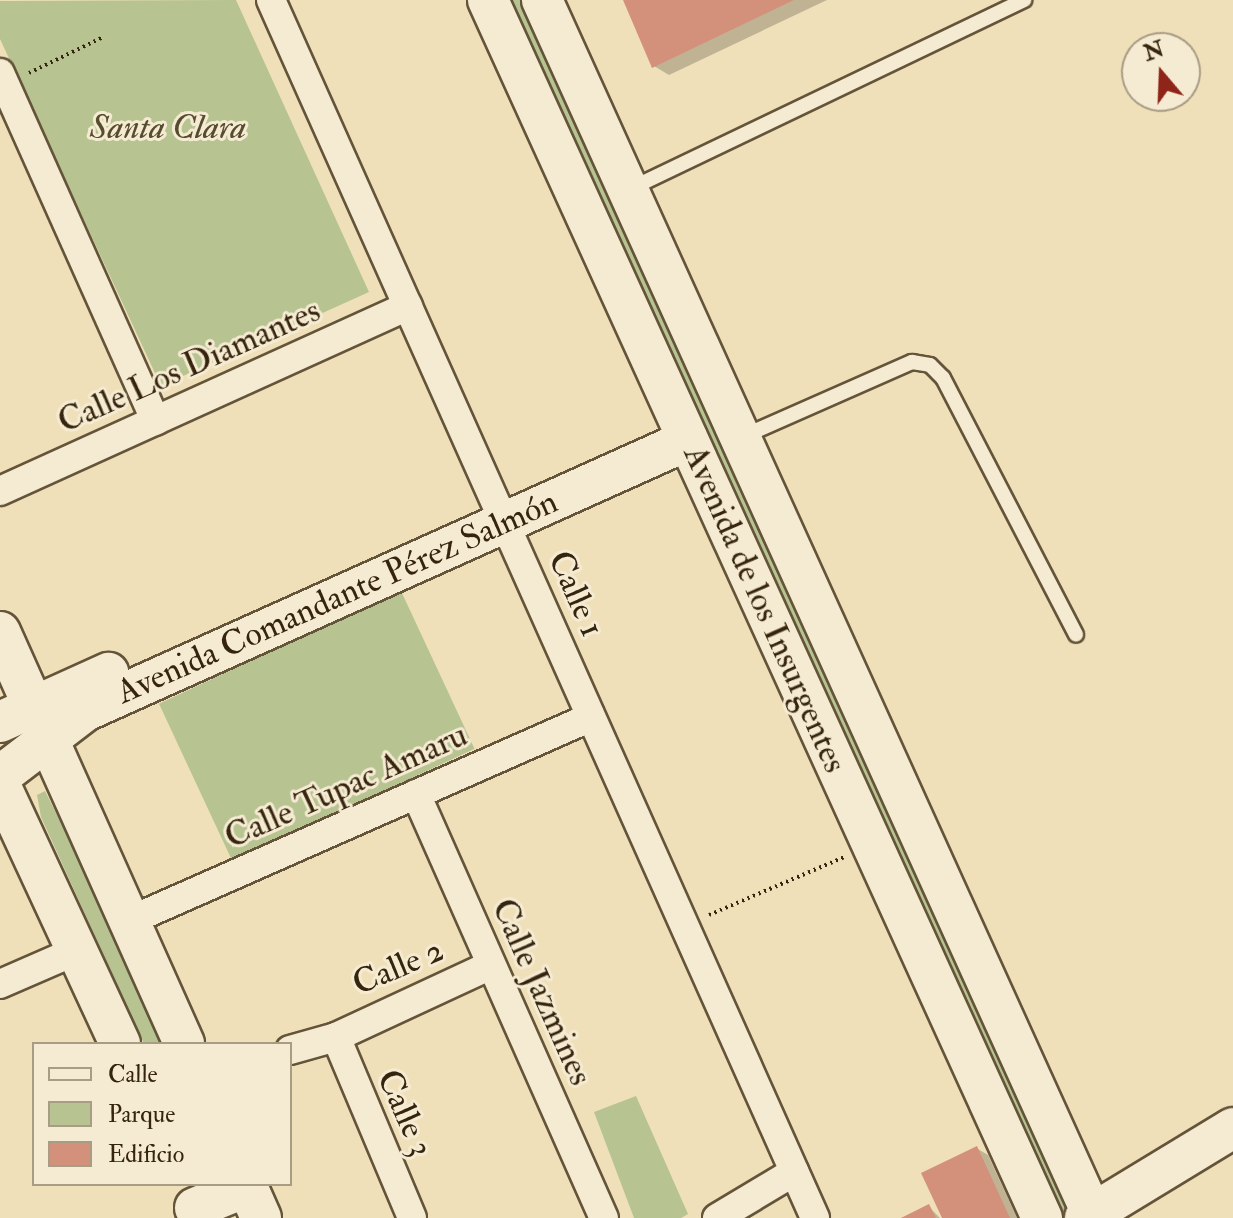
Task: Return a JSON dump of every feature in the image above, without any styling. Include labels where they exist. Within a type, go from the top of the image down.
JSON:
[{"type":"main road","name":"Avenida de los Insurgentes","points":[[488,0],[1042,1218]]},
{"type":"main road","name":"Avenida de los Insurgentes","points":[[547,2],[628,190],[1091,1217]]},
{"type":"main road","name":"Avenida Comandante Pérez Salmón","points":[[0,776],[27,722],[132,688],[499,511],[683,428]]},
{"type":"main road","points":[[0,632],[27,722],[129,921],[183,1042]]},
{"type":"main road","points":[[0,785],[119,1042]]},
{"type":"main road","points":[[975,1071],[1017,1051]]},
{"type":"main road","points":[[1091,1217],[1233,1128]]},
{"type":"main road","points":[[193,1203],[252,1196]]},
{"type":"street","name":"Calle 1","points":[[271,0],[815,1218]]},
{"type":"street","points":[[3,79],[156,421]]},
{"type":"street","name":"Calle Los Diamantes","points":[[0,491],[408,306]]},
{"type":"street","name":"Calle Tupac Amaru","points":[[129,921],[591,717]]},
{"type":"street","name":"Calle Jazmines","points":[[416,794],[604,1218]]},
{"type":"street","points":[[0,984],[76,951]]},
{"type":"street","name":"Calle 2","points":[[292,1049],[336,1037],[491,965]]},
{"type":"street","name":"Calle 3","points":[[336,1037],[412,1218]]},
{"type":"street","points":[[717,1218],[794,1172]]},
{"type":"lane","points":[[628,190],[1024,0]]},
{"type":"lane","points":[[740,438],[912,362],[930,365],[943,378],[1076,635]]},
{"type":"path","points":[[3,79],[103,37]]},
{"type":"path","points":[[684,926],[873,845]]},
{"type":"green space","name":"Santa Clara","points":[[236,0],[369,292],[161,386],[0,39],[0,1]]},
{"type":"green space","points":[[507,0],[528,0],[1075,1211],[1063,1218],[1055,1218]]},
{"type":"green space","points":[[401,591],[475,749],[233,862],[159,704]]},
{"type":"green space","points":[[45,791],[172,1042],[143,1042],[41,817],[37,795]]},
{"type":"green space","points":[[636,1096],[688,1214],[681,1218],[634,1218],[594,1112]]},
{"type":"building","points":[[623,0],[794,0],[652,68]]},
{"type":"building","points":[[977,1146],[1010,1218],[942,1218],[921,1173]]},
{"type":"building","points":[[929,1204],[936,1218],[901,1218]]}]
